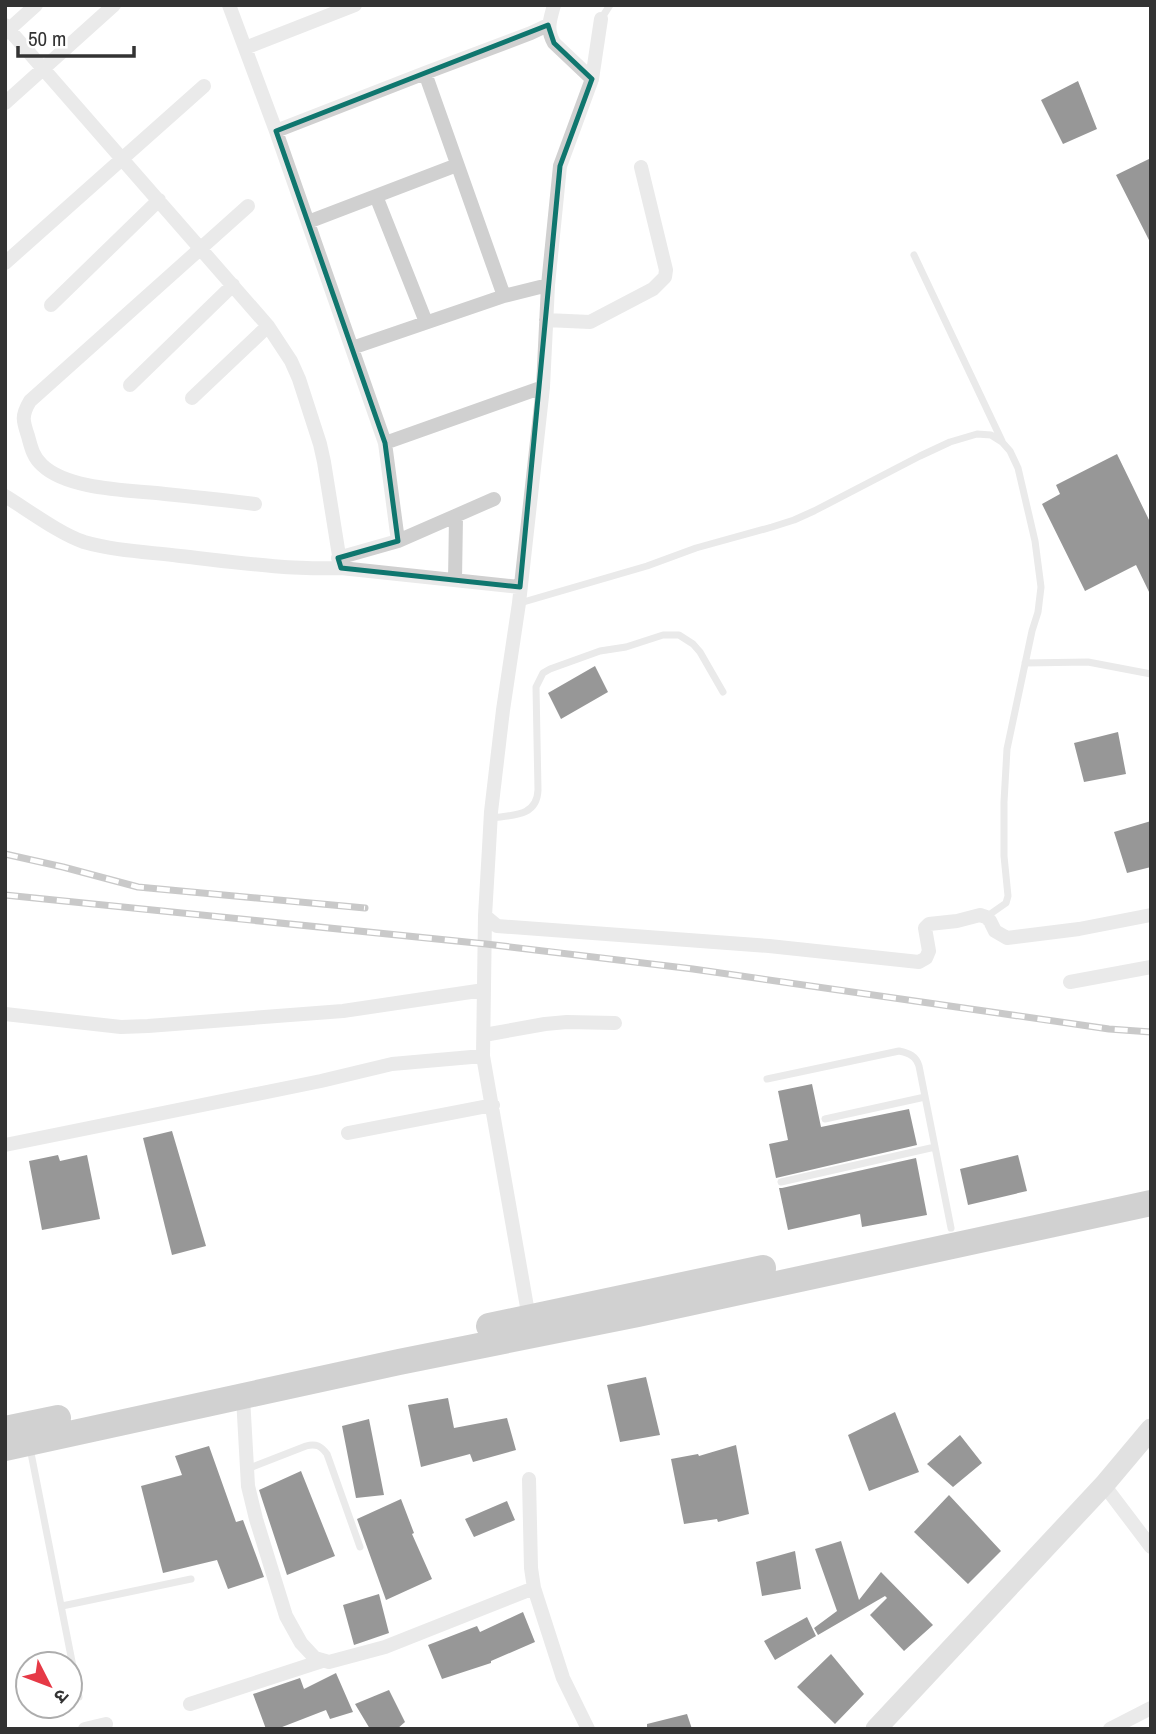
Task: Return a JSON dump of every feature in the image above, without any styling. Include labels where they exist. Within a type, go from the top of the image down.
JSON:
[{"type":"highway","points":[[5,1429],[530,1326],[951,1228],[1151,1185]]},
{"type":"highway","points":[[17,1446],[399,1362],[530,1326],[638,1314],[1151,1203]]},
{"type":"main road","points":[[888,1724],[1104,1485],[1151,1429]]},
{"type":"street","points":[[36,5],[7,29],[233,285],[268,326],[291,361],[320,444],[339,563]]},
{"type":"street","points":[[5,103],[114,5]]},
{"type":"street","points":[[229,5],[385,443],[398,541]]},
{"type":"street","points":[[245,48],[328,10],[355,5]]},
{"type":"street","points":[[554,5],[548,25],[554,43],[592,79]]},
{"type":"street","points":[[530,1326],[484,1056],[485,916],[491,818],[543,387],[548,285],[560,166],[592,79],[601,19]]},
{"type":"street","points":[[276,131],[548,25]]},
{"type":"street","points":[[425,73],[504,296]]},
{"type":"street","points":[[5,263],[204,86]]},
{"type":"street","points":[[308,222],[457,165]]},
{"type":"street","points":[[546,320],[590,322],[653,289],[665,277],[666,270],[641,167]]},
{"type":"street","points":[[376,196],[426,322]]},
{"type":"street","points":[[51,305],[159,200]]},
{"type":"street","points":[[248,206],[30,401],[24,411],[23,420],[33,454],[42,465],[69,480],[88,485],[255,504]]},
{"type":"street","points":[[130,385],[233,285]]},
{"type":"street","points":[[352,348],[504,296],[548,285]]},
{"type":"street","points":[[192,398],[268,326]]},
{"type":"street","points":[[385,443],[543,387]]},
{"type":"street","points":[[5,496],[25,510],[83,541],[118,549],[306,569],[339,563],[398,541],[494,499]]},
{"type":"street","points":[[455,580],[456,517]]},
{"type":"street","points":[[339,563],[520,587]]},
{"type":"street","points":[[485,916],[497,926],[769,946],[919,962],[926,958],[929,951],[925,928],[929,924],[980,915],[990,921],[995,931],[1007,938],[1150,917]]},
{"type":"street","points":[[1070,982],[1151,967]]},
{"type":"street","points":[[5,1014],[121,1027],[148,1027],[344,1011],[484,990]]},
{"type":"street","points":[[484,1035],[545,1024],[615,1023]]},
{"type":"street","points":[[5,1145],[321,1081],[381,1066],[484,1056]]},
{"type":"street","points":[[348,1133],[493,1105]]},
{"type":"street","points":[[243,1397],[246,1470],[257,1519],[286,1616],[300,1643],[315,1658],[329,1662],[385,1647],[534,1588]]},
{"type":"street","points":[[529,1479],[534,1588],[563,1678],[589,1729]]},
{"type":"street","points":[[1104,1485],[1151,1547]]},
{"type":"street","points":[[190,1704],[322,1661]]},
{"type":"street","points":[[1110,1729],[1149,1713]]},
{"type":"street","points":[[85,1729],[106,1724]]},
{"type":"lane","points":[[601,19],[610,5]]},
{"type":"lane","points":[[914,254],[1002,442],[1018,468],[1035,541],[1041,587],[1038,612],[1007,748],[1004,856],[1008,896],[1006,902],[986,917]]},
{"type":"lane","points":[[519,603],[794,520],[920,456],[966,437],[990,435],[1002,442]]},
{"type":"lane","points":[[491,818],[517,814],[533,808],[536,803],[536,687],[544,673],[550,669],[600,651],[626,648],[663,635],[678,635],[700,652],[723,692]]},
{"type":"lane","points":[[1026,663],[1088,662],[1151,674]]},
{"type":"lane","points":[[767,1079],[899,1051],[917,1060],[951,1228]]},
{"type":"lane","points":[[825,1119],[925,1097]]},
{"type":"lane","points":[[782,1182],[935,1147]]},
{"type":"lane","points":[[17,1446],[62,1606],[70,1650]]},
{"type":"lane","points":[[246,1470],[306,1446],[320,1446],[327,1454],[360,1547]]},
{"type":"lane","points":[[62,1606],[191,1579]]},
{"type":"highlighted area","points":[[548,25],[554,43],[592,79],[560,166],[520,587],[341,568],[338,558],[398,541],[385,443],[276,131]]},
{"type":"building","points":[[1078,81],[1097,129],[1063,144],[1041,100]]},
{"type":"building","points":[[1151,158],[1151,244],[1116,175]]},
{"type":"building","points":[[1117,454],[1151,524],[1151,596],[1136,565],[1085,591],[1042,504],[1060,494],[1056,485]]},
{"type":"building","points":[[595,666],[608,692],[561,719],[548,693]]},
{"type":"building","points":[[1118,732],[1126,774],[1084,782],[1074,743]]},
{"type":"building","points":[[1151,821],[1151,867],[1127,873],[1114,832]]},
{"type":"building","points":[[812,1084],[821,1127],[909,1109],[917,1145],[776,1178],[769,1144],[788,1140],[778,1091]]},
{"type":"building","points":[[172,1131],[206,1246],[172,1255],[143,1138]]},
{"type":"building","points":[[58,1155],[60,1161],[87,1155],[100,1219],[42,1230],[29,1161]]},
{"type":"building","points":[[1018,1155],[1027,1191],[968,1205],[960,1169]]},
{"type":"building","points":[[916,1158],[927,1215],[862,1227],[860,1214],[788,1230],[779,1188]]},
{"type":"building","points":[[646,1377],[660,1435],[620,1442],[607,1385]]},
{"type":"building","points":[[448,1398],[454,1428],[507,1418],[516,1450],[473,1462],[470,1454],[421,1467],[408,1405]]},
{"type":"building","points":[[895,1412],[919,1472],[869,1491],[848,1435]]},
{"type":"building","points":[[369,1419],[384,1495],[356,1498],[342,1426]]},
{"type":"building","points":[[960,1435],[982,1463],[953,1487],[927,1464]]},
{"type":"building","points":[[736,1445],[749,1514],[718,1522],[717,1519],[684,1524],[671,1459],[699,1456]]},
{"type":"building","points":[[209,1446],[236,1522],[243,1520],[264,1577],[228,1589],[217,1560],[163,1573],[141,1486],[182,1475],[175,1456]]},
{"type":"building","points":[[301,1471],[335,1556],[287,1575],[259,1490]]},
{"type":"building","points":[[949,1495],[1001,1551],[968,1584],[914,1532]]},
{"type":"building","points":[[401,1499],[414,1533],[412,1534],[432,1579],[386,1600],[357,1519]]},
{"type":"building","points":[[507,1501],[515,1520],[474,1537],[465,1519]]},
{"type":"building","points":[[841,1541],[859,1600],[881,1572],[933,1625],[904,1651],[870,1615],[887,1598],[885,1596],[818,1635],[814,1628],[837,1611],[815,1549]]},
{"type":"building","points":[[795,1551],[801,1589],[762,1596],[756,1562]]},
{"type":"building","points":[[379,1594],[389,1633],[354,1645],[343,1605]]},
{"type":"building","points":[[523,1612],[535,1642],[491,1663],[442,1679],[428,1645],[477,1626],[480,1632]]},
{"type":"building","points":[[807,1617],[816,1636],[775,1660],[764,1641]]},
{"type":"building","points":[[831,1654],[864,1694],[835,1724],[797,1687]]},
{"type":"building","points":[[336,1673],[353,1712],[330,1719],[326,1710],[277,1729],[266,1729],[253,1694],[300,1678],[304,1689]]},
{"type":"building","points":[[389,1690],[405,1722],[397,1729],[370,1729],[355,1704]]},
{"type":"building","points":[[687,1714],[692,1729],[647,1729],[647,1724]]},
{"type":"railway","points":[[5,854],[138,887],[365,908]]},
{"type":"railway","points":[[5,895],[486,944],[693,969],[1109,1029],[1151,1032]]}]
